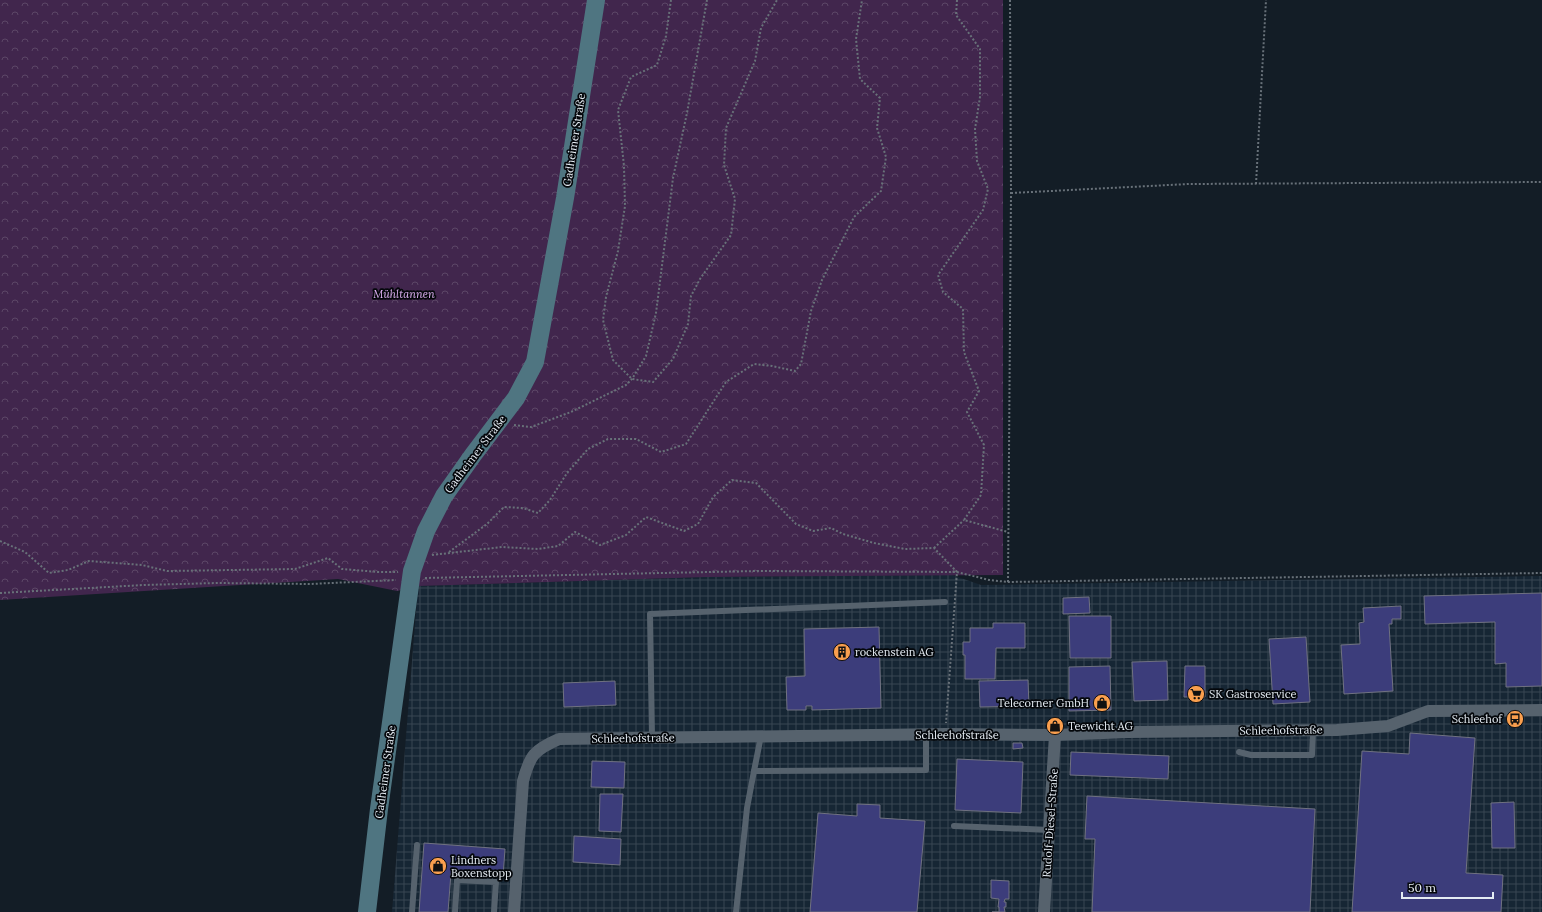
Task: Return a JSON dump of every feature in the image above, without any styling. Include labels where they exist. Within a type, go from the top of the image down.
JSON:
[{"type":"street","name":"Gadheimer Straße","points":[[367,912],[379,809],[412,575],[426,531],[444,496],[516,398],[535,362],[565,198],[596,0]]},
{"type":"street","name":"Schleehofstraße","points":[[514,912],[523,781],[528,763],[541,747],[559,738],[946,734],[1055,735],[1128,732],[1313,730],[1388,726],[1428,711],[1542,710]]},
{"type":"street","name":"Rudolf-Diesel-Straße","points":[[1044,912],[1055,735]]},
{"type":"lane","points":[[652,738],[650,614],[945,602]]},
{"type":"lane","points":[[1239,752],[1251,755],[1312,755],[1313,730]]},
{"type":"lane","points":[[754,771],[926,770],[926,735]]},
{"type":"lane","points":[[736,912],[747,808],[761,736]]},
{"type":"lane","points":[[954,826],[1049,830]]},
{"type":"lane","points":[[412,912],[417,845]]},
{"type":"lane","points":[[455,912],[457,880],[496,882],[494,912]]},
{"type":"path","points":[[671,0],[666,36],[657,65],[631,77],[618,110],[624,166],[625,206],[618,250],[606,297],[604,320],[613,360],[632,379],[653,382],[673,359],[688,324],[691,296],[700,279],[731,235],[735,199],[724,165],[726,128],[755,61],[761,28],[777,0]]},
{"type":"path","points":[[499,423],[531,427],[572,412],[626,385],[632,379],[646,356],[656,313],[673,178],[708,0]]},
{"type":"path","points":[[448,553],[486,524],[504,507],[523,508],[538,513],[550,500],[567,473],[588,449],[608,439],[636,439],[661,452],[686,444],[726,382],[754,364],[794,371],[801,364],[811,310],[822,280],[854,217],[881,191],[886,157],[877,128],[880,98],[860,79],[856,54],[856,39],[862,0]]},
{"type":"path","points":[[412,575],[432,555],[502,547],[538,548],[558,546],[575,532],[600,545],[626,536],[646,517],[684,531],[698,524],[713,497],[732,480],[756,483],[796,524],[813,531],[831,528],[843,534],[874,543],[905,549],[934,548],[964,520],[981,495],[984,445],[967,412],[979,391],[964,352],[962,309],[944,292],[938,275],[982,210],[988,189],[977,161],[976,129],[980,97],[980,48],[956,15],[957,0]]},
{"type":"path","points":[[1008,582],[1011,193],[1010,0]]},
{"type":"path","points":[[1256,184],[1266,0]]},
{"type":"path","points":[[1011,193],[1189,184],[1542,182]]},
{"type":"path","points":[[964,520],[1008,532]]},
{"type":"path","points":[[0,541],[25,552],[49,573],[68,570],[89,561],[142,565],[166,571],[296,569],[328,558],[342,569],[412,575]]},
{"type":"path","points":[[934,548],[957,572],[946,734]]},
{"type":"path","points":[[0,593],[144,585],[217,583],[310,584],[412,575],[756,571],[957,572],[989,580],[1008,582],[1542,573]]},
{"type":"shaded area","points":[[952,575],[981,585],[1542,576],[1542,912],[392,912],[418,586],[706,577]]},
{"type":"green space","name":"Mühltannen","points":[[0,0],[1003,0],[1003,575],[706,577],[418,586],[397,591],[338,579],[0,600]]},
{"type":"building","points":[[1542,593],[1542,686],[1506,687],[1506,663],[1495,664],[1495,622],[1425,624],[1424,596]]},
{"type":"building","points":[[1089,597],[1090,613],[1063,614],[1063,598]]},
{"type":"building","points":[[1401,606],[1401,619],[1392,619],[1392,624],[1389,624],[1393,691],[1344,694],[1341,645],[1360,644],[1359,623],[1364,622],[1363,608]]},
{"type":"building","points":[[1069,616],[1111,616],[1111,658],[1070,658]]},
{"type":"building","points":[[993,623],[1025,623],[1025,648],[996,648],[995,679],[965,679],[965,655],[963,655],[963,642],[970,642],[970,628],[993,628]]},
{"type":"building","name":"rockenstein AG","points":[[879,627],[881,708],[812,710],[812,706],[806,706],[806,710],[787,710],[786,677],[805,676],[804,629]]},
{"type":"building","points":[[1306,637],[1310,702],[1273,704],[1269,639]]},
{"type":"building","points":[[1167,661],[1168,700],[1134,701],[1132,662]]},
{"type":"building","points":[[1110,666],[1111,710],[1069,711],[1069,667]]},
{"type":"building","points":[[1185,666],[1205,666],[1205,697],[1184,697]]},
{"type":"building","points":[[1028,680],[1029,706],[980,707],[979,681]]},
{"type":"building","points":[[615,681],[616,705],[564,707],[563,683]]},
{"type":"building","points":[[1410,733],[1475,738],[1466,873],[1503,875],[1501,912],[1352,912],[1362,751],[1409,754]]},
{"type":"building","points":[[1013,743],[1022,743],[1023,748],[1013,749]]},
{"type":"building","points":[[1071,752],[1169,756],[1168,779],[1070,775]]},
{"type":"building","points":[[957,759],[1023,762],[1021,813],[955,810]]},
{"type":"building","points":[[592,761],[625,762],[624,788],[591,787]]},
{"type":"building","points":[[600,794],[623,794],[621,832],[599,831]]},
{"type":"building","points":[[1087,796],[1315,809],[1310,912],[1092,912],[1095,839],[1085,839]]},
{"type":"building","points":[[1514,802],[1515,848],[1492,848],[1491,803]]},
{"type":"building","points":[[857,804],[880,805],[880,818],[925,821],[917,912],[810,912],[818,813],[857,816]]},
{"type":"building","points":[[574,836],[621,839],[620,865],[573,862]]},
{"type":"building","points":[[424,843],[505,849],[503,877],[451,873],[448,912],[419,912]]},
{"type":"building","points":[[991,880],[1009,881],[1009,899],[1005,899],[1004,902],[1006,902],[1006,907],[1004,907],[1005,912],[999,912],[999,899],[991,898]]},
{"type":"place","name":"rockenstein AG","points":[[842,652]]},
{"type":"place","name":"SK Gastroservice","points":[[1196,694]]},
{"type":"place","name":"Telecorner GmbH","points":[[1102,703]]},
{"type":"place","name":"Schleehof","points":[[1515,719]]},
{"type":"place","name":"Teewicht AG","points":[[1055,726]]},
{"type":"place","name":"Lindners Boxenstopp","points":[[438,866]]}]
